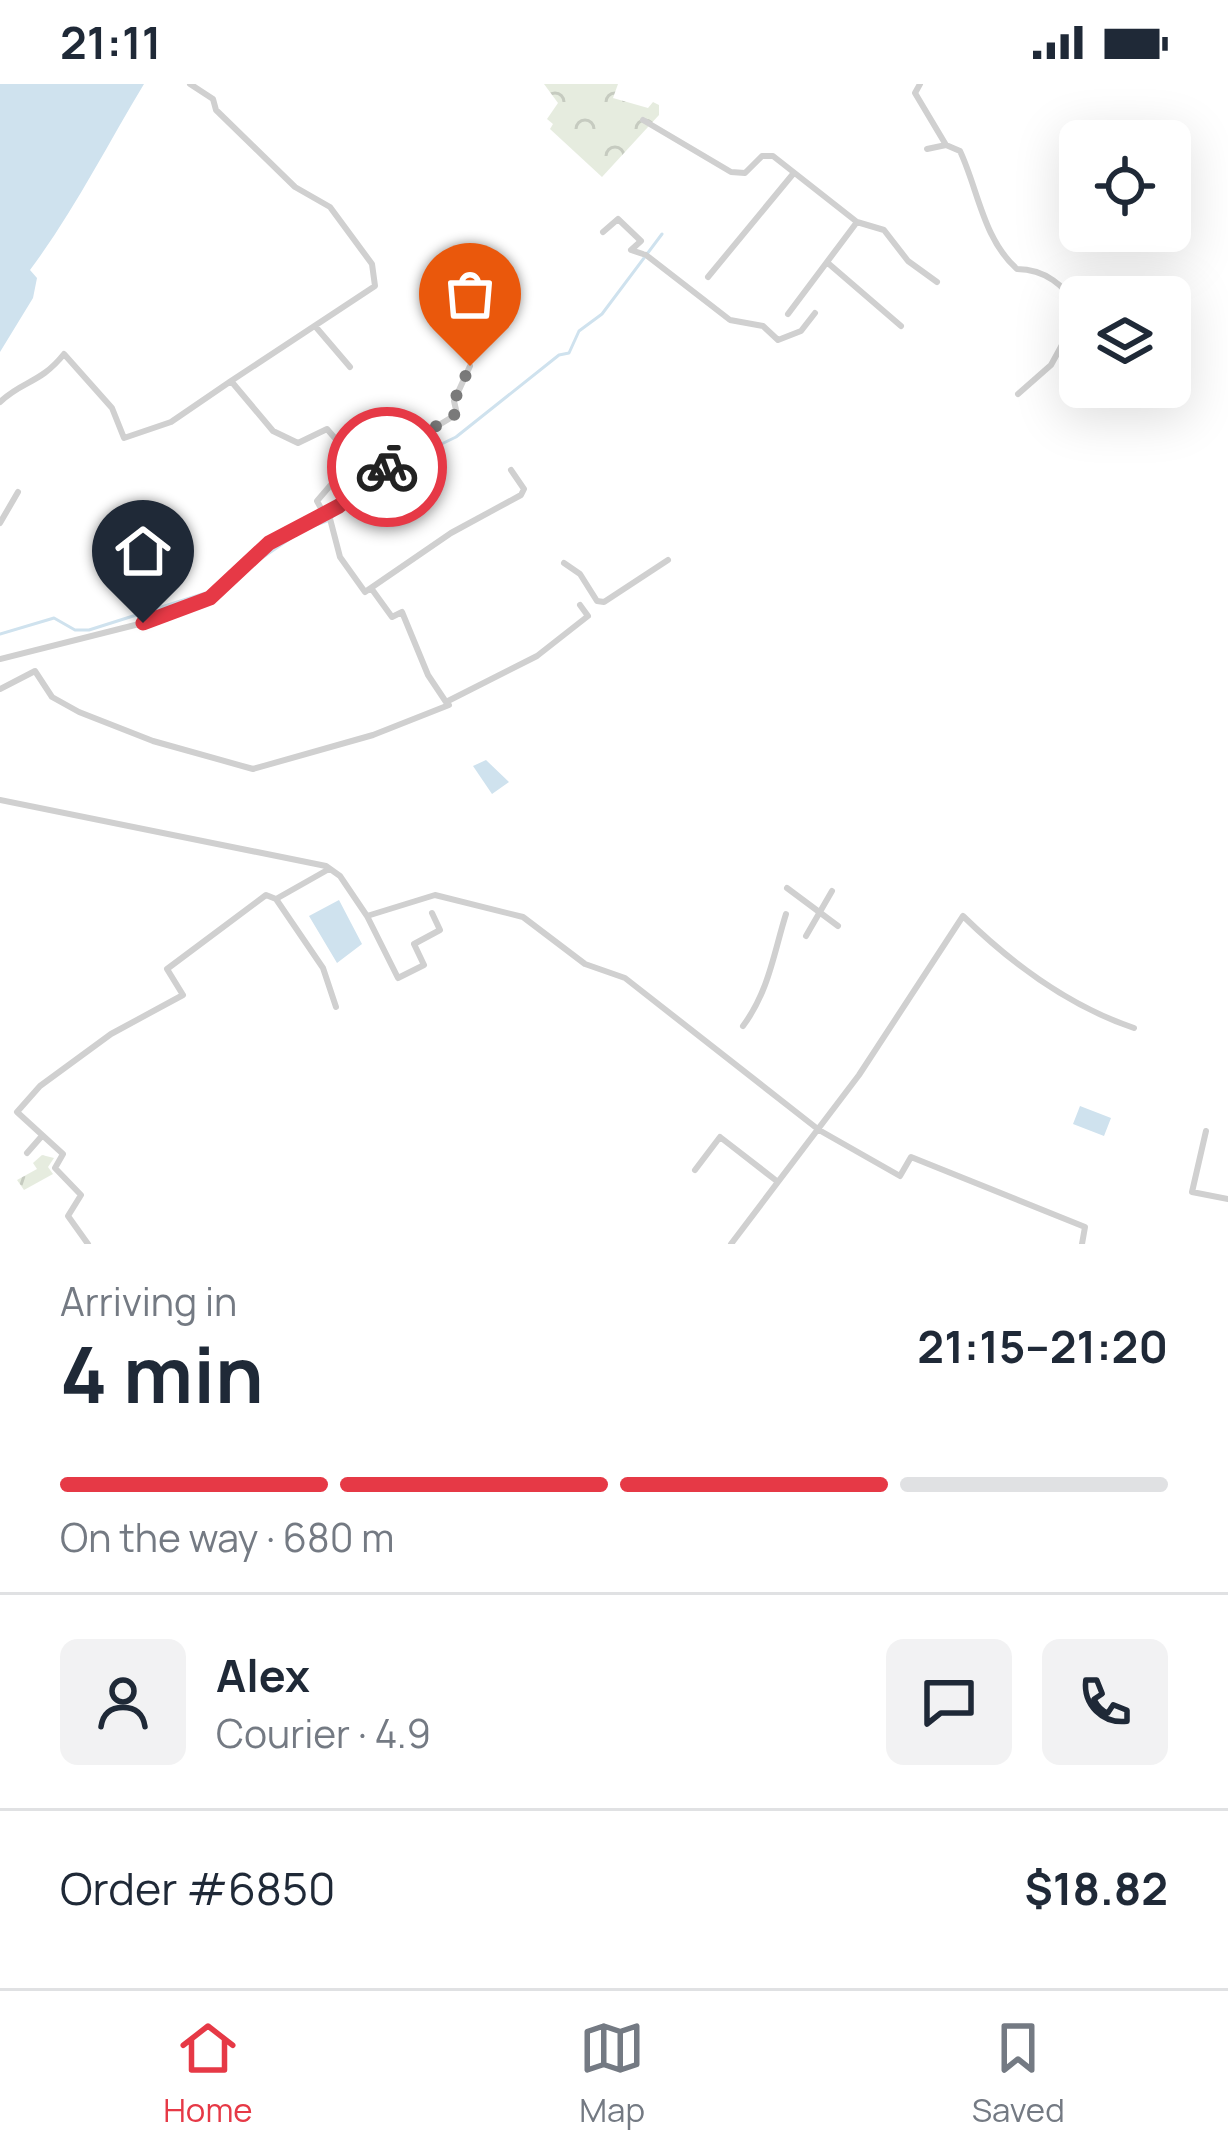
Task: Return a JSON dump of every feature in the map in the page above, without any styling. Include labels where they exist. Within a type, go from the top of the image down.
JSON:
[{"type":"street","points":[[0,402],[14,389],[48,375],[64,354],[112,408],[124,438],[171,422],[375,286],[372,264],[330,207],[295,188],[216,110],[213,99],[190,84]]},
{"type":"street","points":[[920,84],[915,93],[946,145],[963,154],[974,198],[1012,265],[1045,275],[1059,289]]},
{"type":"street","points":[[643,120],[730,172],[746,173],[766,153],[836,200],[857,222],[884,230],[908,261],[937,282]]},
{"type":"street","points":[[927,149],[946,145]]},
{"type":"street","points":[[708,277],[793,174]]},
{"type":"street","points":[[603,232],[618,219],[641,241],[632,250],[730,320],[764,326],[778,340],[801,331],[815,313]]},
{"type":"street","points":[[788,314],[857,222]]},
{"type":"street","points":[[829,264],[901,326]]},
{"type":"street","points":[[315,326],[350,367]]},
{"type":"street","points":[[1018,394],[1051,365],[1059,350]]},
{"type":"street","points":[[0,658],[143,623],[210,598],[269,543],[326,512],[399,458],[401,448],[457,413],[454,401],[470,366]]},
{"type":"street","points":[[231,381],[273,431],[298,443],[327,429],[353,459],[317,501],[326,512],[340,557],[361,591],[524,492],[511,470]]},
{"type":"street","points":[[0,523],[18,492]]},
{"type":"street","points":[[564,563],[580,574],[597,602],[604,602],[668,560]]},
{"type":"street","points":[[371,588],[392,617],[403,612],[428,675],[446,701],[537,656],[588,616],[580,605]]},
{"type":"street","points":[[0,689],[35,671],[52,697],[80,712],[154,741],[253,769],[374,735],[449,705]]},
{"type":"street","points":[[0,800],[329,868],[367,916],[398,978],[424,965],[414,944],[440,930],[432,913]]},
{"type":"street","points":[[276,899],[329,868]]},
{"type":"street","points":[[787,888],[797,901],[838,926]]},
{"type":"street","points":[[806,936],[832,891]]},
{"type":"street","points":[[88,1244],[68,1216],[81,1196],[55,1168],[63,1154],[17,1112],[27,1099],[111,1034],[184,994],[166,969],[266,895],[276,899],[323,968],[336,1006]]},
{"type":"street","points":[[367,916],[435,896],[523,917],[585,964],[625,978],[819,1130],[900,1176],[911,1157],[1085,1227],[1082,1244]]},
{"type":"street","points":[[743,1026],[768,986],[772,949],[797,901]]},
{"type":"street","points":[[731,1244],[819,1130],[963,916],[1043,983],[1100,1016],[1133,1028]]},
{"type":"street","points":[[1206,1131],[1192,1192],[1228,1199]]},
{"type":"street","points":[[27,1153],[40,1137]]},
{"type":"street","points":[[695,1170],[720,1137],[778,1181]]},
{"type":"green space","points":[[544,84],[618,84],[613,98],[648,108],[653,102],[659,105],[659,115],[602,177],[550,129],[553,124],[547,119],[558,103]]},
{"type":"green space","points":[[42,1155],[54,1158],[48,1167],[53,1174],[24,1190],[17,1180],[37,1169],[33,1163]]},
{"type":"water","points":[[0,84],[144,84],[30,270],[37,278],[33,298],[0,352]]},
{"type":"water","points":[[486,760],[509,782],[492,794],[473,766]]},
{"type":"water","points":[[339,900],[362,944],[337,963],[309,916]]},
{"type":"water","points":[[1080,1106],[1111,1118],[1104,1136],[1073,1124]]},
{"type":"waterway","points":[[240,573],[304,529],[327,521],[398,465],[456,437],[559,355],[569,353],[579,331],[602,314],[662,234]]},
{"type":"waterway","points":[[0,634],[54,618],[75,630],[89,630],[212,591]]},
{"type":"way so far","points":[[387,467],[399,458],[401,448],[457,413],[454,401],[470,366]]},
{"type":"route","points":[[143,623],[210,598],[269,543],[339,506],[387,467]]}]
